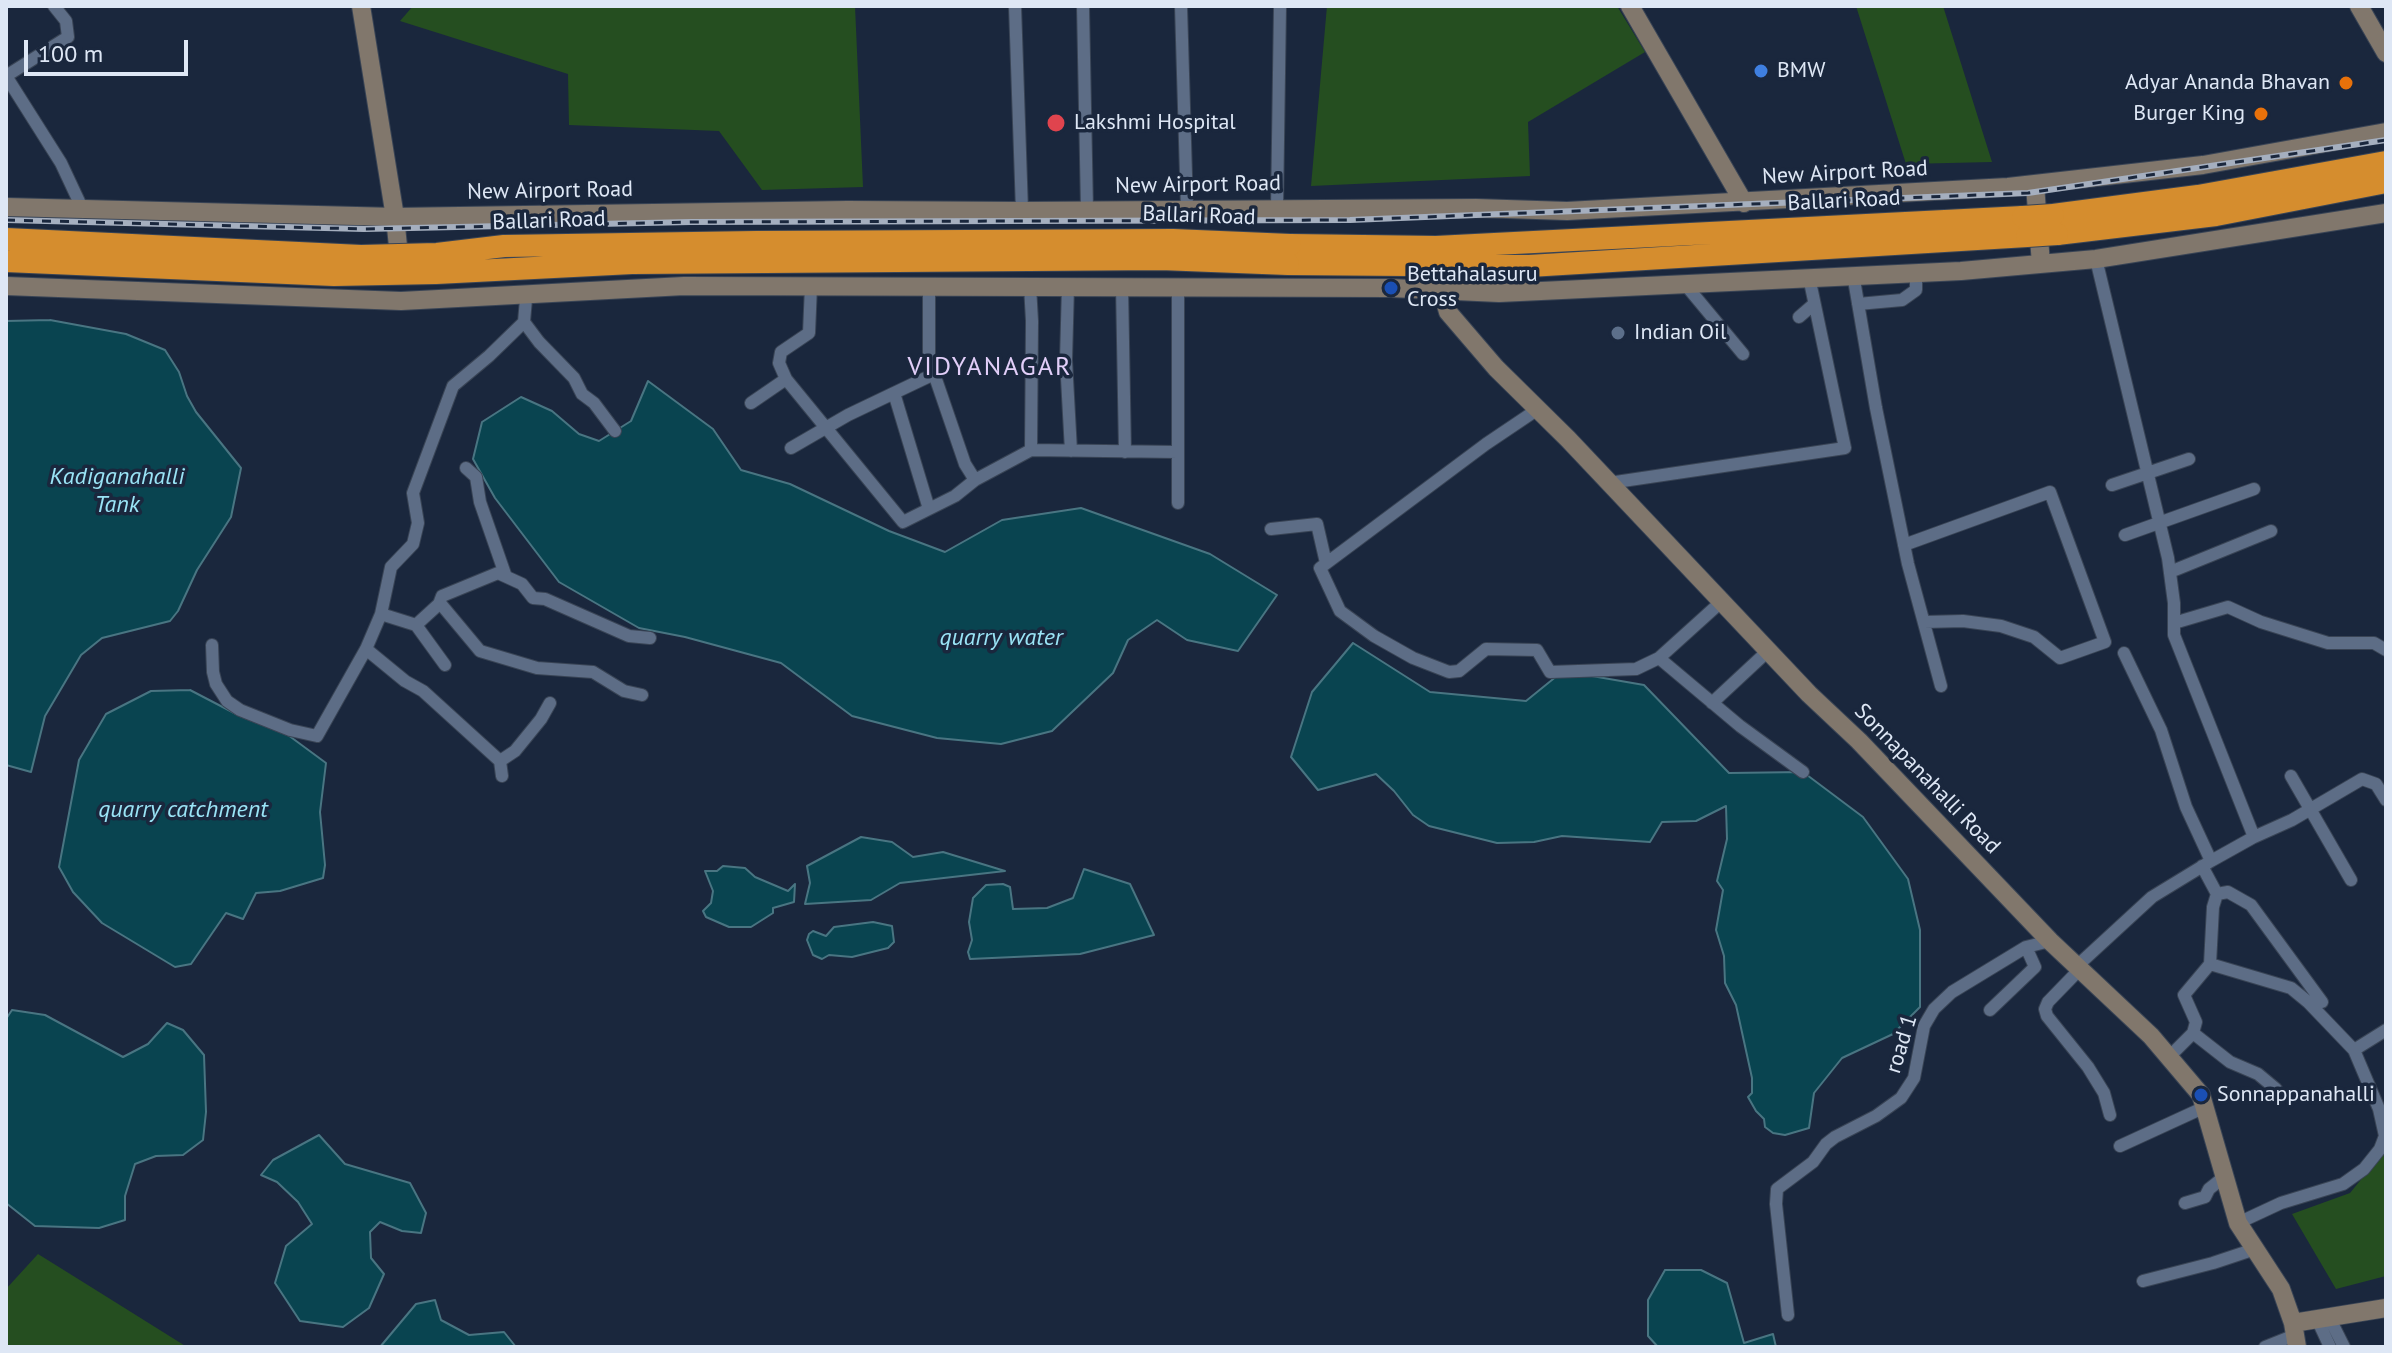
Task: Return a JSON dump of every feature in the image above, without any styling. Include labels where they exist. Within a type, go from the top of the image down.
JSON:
[{"type":"highway","name":"Ballari Road","points":[[2055,224],[2386,162]]},
{"type":"highway","name":"Ballari Road","points":[[6,261],[334,275],[648,263],[1161,259],[2025,227],[2216,215],[2386,182]]},
{"type":"highway","name":"Ballari Road","points":[[6,239],[361,256],[437,254],[504,246],[1173,240],[1289,254]]},
{"type":"street","points":[[54,6],[66,21],[68,37],[6,76],[61,163],[83,210]]},
{"type":"street","points":[[361,6],[395,217],[401,301]]},
{"type":"street","points":[[1015,6],[1022,211]]},
{"type":"street","points":[[1083,6],[1087,210]]},
{"type":"street","points":[[1181,6],[1187,209]]},
{"type":"street","points":[[1277,208],[1280,6]]},
{"type":"street","points":[[1630,6],[1744,203]]},
{"type":"street","points":[[2359,6],[2386,53]]},
{"type":"street","name":"New Airport Road","points":[[6,207],[395,217],[847,210],[1277,208],[1567,211],[2035,185],[2203,165],[2386,132]]},
{"type":"street","points":[[2035,185],[2041,264]]},
{"type":"street","points":[[6,286],[401,301],[684,286],[1391,288],[1499,293],[2041,264],[2096,259],[2386,213]]},
{"type":"street","points":[[2096,259],[2170,572],[2174,635],[2254,837]]},
{"type":"street","points":[[1858,304],[1902,300],[1916,290],[1916,272]]},
{"type":"street","points":[[1853,274],[1904,545],[1941,686]]},
{"type":"street","points":[[1609,483],[1845,448],[1809,277]]},
{"type":"street","points":[[1684,283],[1743,354]]},
{"type":"street","points":[[811,286],[809,333],[781,352],[779,363],[786,379],[903,522],[1031,450],[1178,452]]},
{"type":"street","points":[[929,286],[929,359],[965,464],[975,480]]},
{"type":"street","points":[[1030,286],[1031,450]]},
{"type":"street","points":[[1068,286],[1066,360],[1071,451]]},
{"type":"street","points":[[1122,286],[1125,452]]},
{"type":"street","points":[[1178,287],[1178,503]]},
{"type":"street","name":"Sonnapanahalli Road","points":[[1442,291],[1448,312],[1496,368],[2050,941],[2151,1036],[2201,1095],[2238,1223],[2281,1289],[2295,1335]]},
{"type":"street","points":[[212,645],[216,684],[227,701],[240,710],[290,730],[317,736],[366,649],[381,614],[391,567],[413,544],[418,523],[413,493],[453,386],[524,322],[526,299]]},
{"type":"street","points":[[1799,317],[1814,304]]},
{"type":"street","points":[[524,322],[574,378],[582,394],[594,403],[615,431]]},
{"type":"street","points":[[791,448],[825,427],[934,374]]},
{"type":"street","points":[[751,403],[786,379]]},
{"type":"street","points":[[894,393],[929,509]]},
{"type":"street","points":[[1538,409],[1320,568],[1340,611],[1413,658],[1449,672],[1459,671],[1486,649],[1537,650],[1550,672],[1636,669],[1659,658],[1721,602]]},
{"type":"street","points":[[2112,485],[2189,459]]},
{"type":"street","points":[[466,468],[476,477],[483,514],[505,574]]},
{"type":"street","points":[[2125,535],[2254,489]]},
{"type":"street","points":[[1904,545],[2050,492],[2105,642],[2060,658],[2034,637],[2001,626],[1963,621],[1924,622]]},
{"type":"street","points":[[1271,529],[1317,524],[1326,563]]},
{"type":"street","points":[[2170,572],[2271,531]]},
{"type":"street","points":[[416,625],[440,603],[442,596],[498,573],[522,584],[533,598],[545,599],[629,636],[650,638]]},
{"type":"street","points":[[440,603],[480,651],[537,668],[593,672],[624,691],[642,695]]},
{"type":"street","points":[[2174,623],[2228,607],[2261,622],[2328,643],[2374,643],[2386,650]]},
{"type":"street","points":[[381,614],[416,625],[445,665]]},
{"type":"street","points":[[366,649],[405,681],[423,691],[500,761],[502,776]]},
{"type":"street","points":[[1712,703],[1769,650]]},
{"type":"street","points":[[2124,653],[2161,730],[2217,894],[2212,919],[2210,964],[2184,995],[2196,1022],[2193,1033],[2169,1057]]},
{"type":"street","points":[[1659,658],[1803,772]]},
{"type":"street","points":[[500,761],[515,751],[550,703]]},
{"type":"street","points":[[2291,776],[2351,880]]},
{"type":"street","points":[[2110,1115],[2104,1093],[2045,1009],[2078,967],[2152,897],[2254,837],[2362,779],[2376,784],[2386,800]]},
{"type":"street","points":[[2217,894],[2228,892],[2251,905],[2322,1002]]},
{"type":"street","name":"road 1","points":[[1788,1315],[1777,1189],[1813,1162],[1835,1137],[1876,1116],[1901,1098],[1909,1088],[1924,1026],[1934,1009],[1952,992],[2026,947],[2050,941]]},
{"type":"street","points":[[1990,1010],[2035,967],[2026,947]]},
{"type":"street","points":[[2210,964],[2291,988],[2354,1050],[2379,1109],[2385,1136],[2380,1149],[2364,1169],[2343,1184],[2281,1203],[2238,1223]]},
{"type":"street","points":[[2354,1050],[2386,1030]]},
{"type":"street","points":[[2193,1033],[2230,1062],[2258,1074],[2276,1089]]},
{"type":"street","points":[[2120,1146],[2205,1107]]},
{"type":"street","points":[[2185,1203],[2205,1197],[2209,1189],[2224,1177]]},
{"type":"street","points":[[2143,1281],[2255,1249]]},
{"type":"street","points":[[2265,1347],[2295,1335],[2323,1318],[2385,1309]]},
{"type":"street","points":[[2323,1318],[2330,1347]]},
{"type":"street","points":[[2323,1318],[2344,1347]]},
{"type":"green space","points":[[413,6],[855,6],[863,187],[762,190],[719,131],[569,125],[568,74],[400,21]]},
{"type":"green space","points":[[1327,6],[1617,6],[1645,52],[1528,122],[1530,176],[1311,186]]},
{"type":"green space","points":[[1856,6],[1943,6],[1992,162],[1906,164]]},
{"type":"green space","points":[[2386,1149],[2386,1276],[2336,1289],[2292,1214],[2350,1193]]},
{"type":"green space","points":[[38,1254],[187,1347],[6,1347],[6,1289]]},
{"type":"water","name":"Kadiganahalli Tank","points":[[50,320],[126,334],[165,350],[179,372],[196,412],[241,468],[231,517],[197,570],[178,611],[170,621],[102,638],[81,655],[45,716],[31,772],[6,765],[6,321]]},
{"type":"water","name":"quarry water","points":[[648,381],[713,429],[741,470],[790,484],[889,531],[945,552],[1002,520],[1081,508],[1210,554],[1277,595],[1238,651],[1187,640],[1157,620],[1128,640],[1113,673],[1052,731],[1001,744],[937,738],[852,716],[781,663],[639,628],[559,582],[495,498],[473,459],[482,422],[521,397],[552,411],[579,434],[599,441],[631,421]]},
{"type":"water","points":[[1353,643],[1430,692],[1526,701],[1563,671],[1644,685],[1729,773],[1803,772],[1863,817],[1908,879],[1920,930],[1920,1007],[1893,1034],[1842,1058],[1814,1093],[1809,1128],[1785,1135],[1773,1133],[1765,1127],[1764,1119],[1748,1097],[1752,1093],[1752,1078],[1736,1005],[1725,983],[1724,956],[1716,930],[1723,890],[1717,881],[1727,839],[1726,806],[1696,821],[1662,822],[1650,842],[1562,836],[1534,842],[1497,843],[1429,826],[1413,815],[1376,774],[1318,790],[1291,757],[1312,692]]},
{"type":"water","name":"quarry catchment","points":[[190,690],[238,715],[288,735],[326,763],[320,812],[325,865],[323,878],[280,891],[256,893],[243,919],[226,913],[191,964],[175,967],[102,923],[73,892],[59,867],[79,760],[106,714],[151,691]]},
{"type":"water","points":[[861,837],[892,842],[913,857],[943,852],[1005,871],[900,883],[871,900],[805,904],[810,883],[807,866]]},
{"type":"water","points":[[723,866],[745,868],[755,877],[788,891],[795,884],[794,902],[773,908],[773,913],[751,927],[729,927],[706,917],[703,911],[711,903],[713,891],[705,871],[717,871]]},
{"type":"water","points":[[1084,869],[1130,884],[1154,935],[1080,954],[970,959],[968,952],[972,940],[969,922],[973,898],[986,885],[1003,884],[1010,887],[1013,909],[1047,908],[1073,898]]},
{"type":"water","points":[[873,922],[892,926],[894,942],[888,948],[852,957],[829,955],[822,959],[813,955],[807,940],[813,931],[826,936],[834,927]]},
{"type":"water","points":[[12,1010],[45,1015],[123,1057],[148,1044],[167,1023],[183,1030],[204,1055],[206,1112],[203,1140],[183,1155],[156,1156],[135,1164],[125,1196],[125,1220],[99,1228],[35,1226],[6,1203],[6,1019]]},
{"type":"water","points":[[319,1135],[345,1164],[410,1183],[426,1213],[421,1233],[402,1231],[380,1222],[370,1232],[371,1258],[384,1274],[369,1308],[343,1327],[300,1321],[275,1283],[286,1246],[312,1224],[298,1202],[277,1182],[261,1175],[273,1160]]},
{"type":"water","points":[[1665,1270],[1701,1270],[1727,1283],[1744,1343],[1773,1334],[1776,1347],[1658,1347],[1648,1336],[1648,1300]]},
{"type":"water","points":[[435,1300],[441,1320],[469,1335],[504,1332],[516,1347],[380,1347],[416,1304]]},
{"type":"railway","points":[[6,220],[364,229],[691,222],[1350,220],[2028,193],[2386,140]]},
{"type":"place","name":"BMW","points":[[1761,71]]},
{"type":"place","name":"Adyar Ananda Bhavan","points":[[2346,83]]},
{"type":"place","name":"Burger King","points":[[2261,114]]},
{"type":"place","name":"Lakshmi Hospital","points":[[1056,123]]},
{"type":"place","name":"Bettahalasuru Cross","points":[[1391,288]]},
{"type":"place","name":"Indian Oil","points":[[1618,333]]},
{"type":"place","name":"Sonnappanahalli","points":[[2201,1095]]},
{"type":"district","name":"VIDYANAGAR","points":[[990,368]]}]
